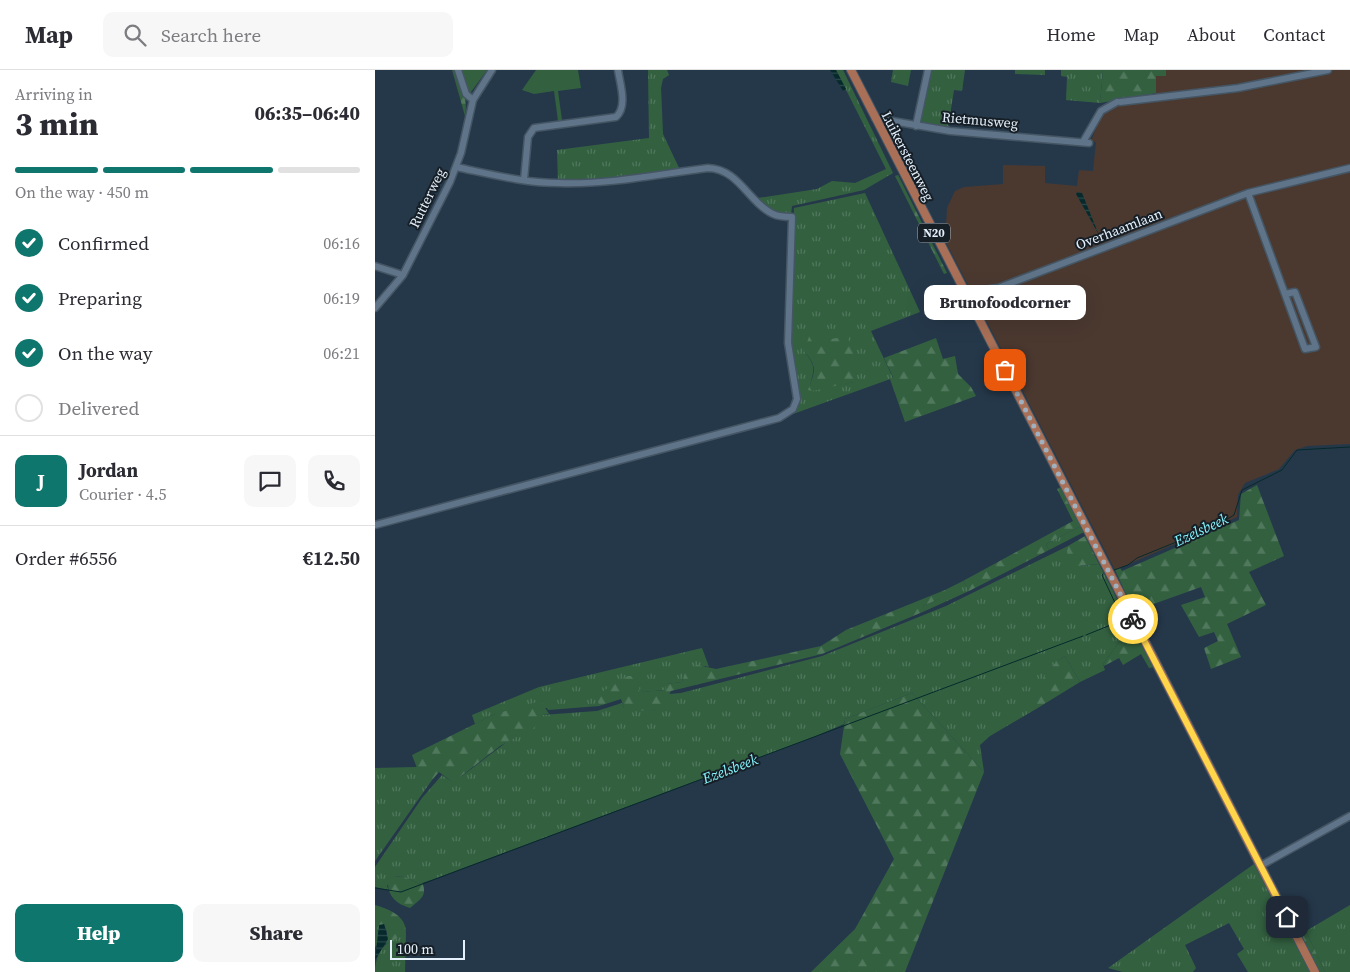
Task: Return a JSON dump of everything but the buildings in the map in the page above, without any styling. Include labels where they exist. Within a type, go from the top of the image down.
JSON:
[{"type":"main road","name":"Luikersteenweg","points":[[851,70],[1315,972]]},
{"type":"street","points":[[458,70],[466,94],[473,100]]},
{"type":"street","name":"Rutterweg","points":[[375,308],[403,275],[456,167],[473,100],[492,70]]},
{"type":"street","points":[[524,180],[528,137],[534,128],[616,117],[620,113],[623,104],[618,70]]},
{"type":"street","points":[[916,126],[928,70]]},
{"type":"street","name":"Rietmusweg","points":[[875,118],[950,131],[1086,142],[1101,110],[1119,102],[1238,88],[1329,70]]},
{"type":"street","points":[[375,525],[786,416],[793,409],[797,398],[788,336],[793,217],[774,215],[730,174],[719,168],[585,183],[535,182],[456,167]]},
{"type":"street","name":"Overhaamlaan","points":[[971,304],[998,288],[1248,193],[1350,168]]},
{"type":"street","points":[[1248,193],[1305,349],[1316,347],[1295,292],[1285,294]]},
{"type":"street","points":[[375,266],[403,275]]},
{"type":"street","name":"Overhaamlaan","points":[[965,293],[998,288]]},
{"type":"street","points":[[1260,866],[1350,816]]},
{"type":"shaded area","points":[[830,70],[836,70],[846,89],[843,91]]},
{"type":"shaded area","points":[[1166,70],[1350,70],[1350,444],[1307,446],[1295,450],[1279,469],[1245,483],[1238,495],[1237,517],[1115,570],[937,225],[946,225],[947,208],[955,191],[964,187],[1003,184],[1003,165],[1045,166],[1045,183],[1077,186],[1079,170],[1093,171],[1096,142],[1091,141],[1101,116],[1109,107],[1156,101],[1156,76],[1165,76]]},
{"type":"shaded area","points":[[1077,192],[1082,193],[1099,235],[1076,194]]},
{"type":"shaded area","points":[[384,924],[388,939],[375,960],[379,925]]},
{"type":"green space","points":[[452,70],[457,70],[463,87],[466,104],[465,116]]},
{"type":"green space","points":[[460,70],[487,70],[471,92],[468,92]]},
{"type":"green space","points":[[536,70],[578,70],[581,88],[558,91],[562,120],[558,121],[554,91],[534,94],[522,90]]},
{"type":"green space","points":[[648,70],[667,70],[669,75],[663,79],[661,88],[663,134],[680,170],[583,183],[558,182],[557,150],[649,138]]},
{"type":"green space","points":[[836,70],[843,70],[893,173],[864,190],[792,206],[791,215],[775,214],[758,198],[817,189],[832,181],[855,183],[886,169]]},
{"type":"green space","points":[[893,70],[911,70],[908,86],[891,82]]},
{"type":"green space","points":[[932,70],[965,70],[962,91],[954,90],[948,128],[920,123]]},
{"type":"green space","points":[[1015,70],[1045,70],[1045,75],[1015,74]]},
{"type":"green space","points":[[1061,70],[1103,70],[1100,103],[1066,100],[1067,77],[1061,76]]},
{"type":"green space","points":[[1103,70],[1166,70],[1166,76],[1156,76],[1156,93],[1100,103]]},
{"type":"green space","points":[[898,175],[947,273],[944,274],[895,176]]},
{"type":"green space","points":[[865,193],[920,312],[871,331],[893,378],[793,414],[797,406],[790,342],[794,208]],"holes":[[[804,351],[854,382],[809,390],[813,366]]]},
{"type":"green space","points":[[811,331],[820,332],[821,341],[847,336],[858,365],[854,382],[812,391],[808,390],[814,369],[812,361],[804,351]]},
{"type":"green space","points":[[936,338],[943,359],[955,356],[958,374],[971,387],[976,396],[905,422],[890,379],[893,377],[884,358]]},
{"type":"green space","points":[[1257,485],[1284,556],[1249,572],[1266,605],[1227,624],[1241,657],[1211,669],[1204,648],[1218,641],[1214,632],[1199,637],[1181,605],[1205,597],[1201,587],[1134,611],[1115,570],[1120,568],[1122,571],[1239,520],[1241,494]]},
{"type":"green space","points":[[1061,487],[1081,526],[1046,544],[1049,550],[969,591],[963,581],[1073,521],[1057,489]]},
{"type":"green space","points":[[1081,526],[1084,532],[1049,550],[1046,544]]},
{"type":"green space","points":[[1085,536],[1099,564],[1077,566],[1067,556],[1068,546]]},
{"type":"green space","points":[[1068,546],[1068,554],[1081,566],[1099,564],[1131,626],[1103,664],[1105,670],[1080,682],[1065,656],[1059,660],[1043,679],[1036,702],[1036,709],[990,736],[980,745],[984,772],[912,693],[845,719],[844,724],[816,736],[434,879],[419,884],[405,877],[394,876],[387,886],[389,890],[375,887],[375,867],[422,798],[442,775],[451,781],[462,776],[516,735],[525,732],[542,715],[597,711],[622,703],[624,708],[659,711],[669,694],[681,693],[822,656],[946,606]]},
{"type":"green space","points":[[963,581],[969,591],[925,611],[923,606],[947,595],[945,590]]},
{"type":"green space","points":[[945,590],[948,595],[923,606],[925,611],[822,654],[671,691],[660,711],[629,710],[624,708],[621,699],[599,706],[597,697],[600,693],[628,676],[631,676],[637,683],[640,692],[666,690],[666,684],[682,682],[685,672],[697,665],[716,669],[821,646],[846,630]]},
{"type":"green space","points":[[1131,626],[1154,667],[1149,668],[1141,654],[1123,665],[1119,658],[1104,666],[1103,664]]},
{"type":"green space","points":[[702,648],[709,667],[705,666],[685,672],[682,682],[667,684],[666,690],[640,692],[639,688],[610,689],[601,693],[598,697],[599,706],[548,710],[547,708],[495,714],[475,724],[472,715],[539,687]]},
{"type":"green space","points":[[1065,656],[1080,682],[1036,709],[1037,694],[1043,679],[1047,672]]},
{"type":"green space","points":[[912,693],[984,772],[905,972],[811,972],[855,929],[894,859],[840,754],[845,719]]},
{"type":"green space","points":[[537,702],[542,703],[549,714],[542,715],[535,727],[500,746],[455,781],[451,781],[439,772],[432,780],[422,781],[412,755],[495,714]]},
{"type":"green space","points":[[417,767],[422,780],[432,780],[375,861],[375,768]]},
{"type":"green space","points":[[1254,864],[1310,972],[1248,972],[1237,954],[1244,949],[1229,923],[1185,945],[1196,968],[1193,972],[1123,972],[1108,968]]},
{"type":"green space","points":[[393,876],[405,877],[419,884],[422,882],[424,891],[422,897],[410,908],[397,902],[392,896],[388,883]]},
{"type":"green space","points":[[375,905],[399,917],[405,925],[406,931],[403,935],[386,944],[387,932],[384,924],[378,933],[379,944],[375,947]]},
{"type":"green space","points":[[1350,905],[1350,972],[1325,972],[1306,931]]},
{"type":"green space","points":[[406,931],[405,972],[375,972],[377,960],[382,949]]},
{"type":"green space","points":[[1306,931],[1325,972],[1320,972],[1300,934]]},
{"type":"waterway","name":"Ezelsbeek","points":[[1114,570],[1128,565],[1137,558],[1218,525],[1234,515],[1242,490],[1282,470],[1297,450],[1350,447]]},
{"type":"waterway","name":"Ezelsbeek","points":[[1086,635],[1123,620],[1103,574]]},
{"type":"waterway","name":"Ezelsbeek","points":[[375,888],[401,892],[1083,636]]},
{"type":"way so far","points":[[1005,370],[1133,619]]},
{"type":"place","name":"Brunofoodcorner","points":[[1005,370]]},
{"type":"route","points":[[1133,619],[1287,917]]}]
